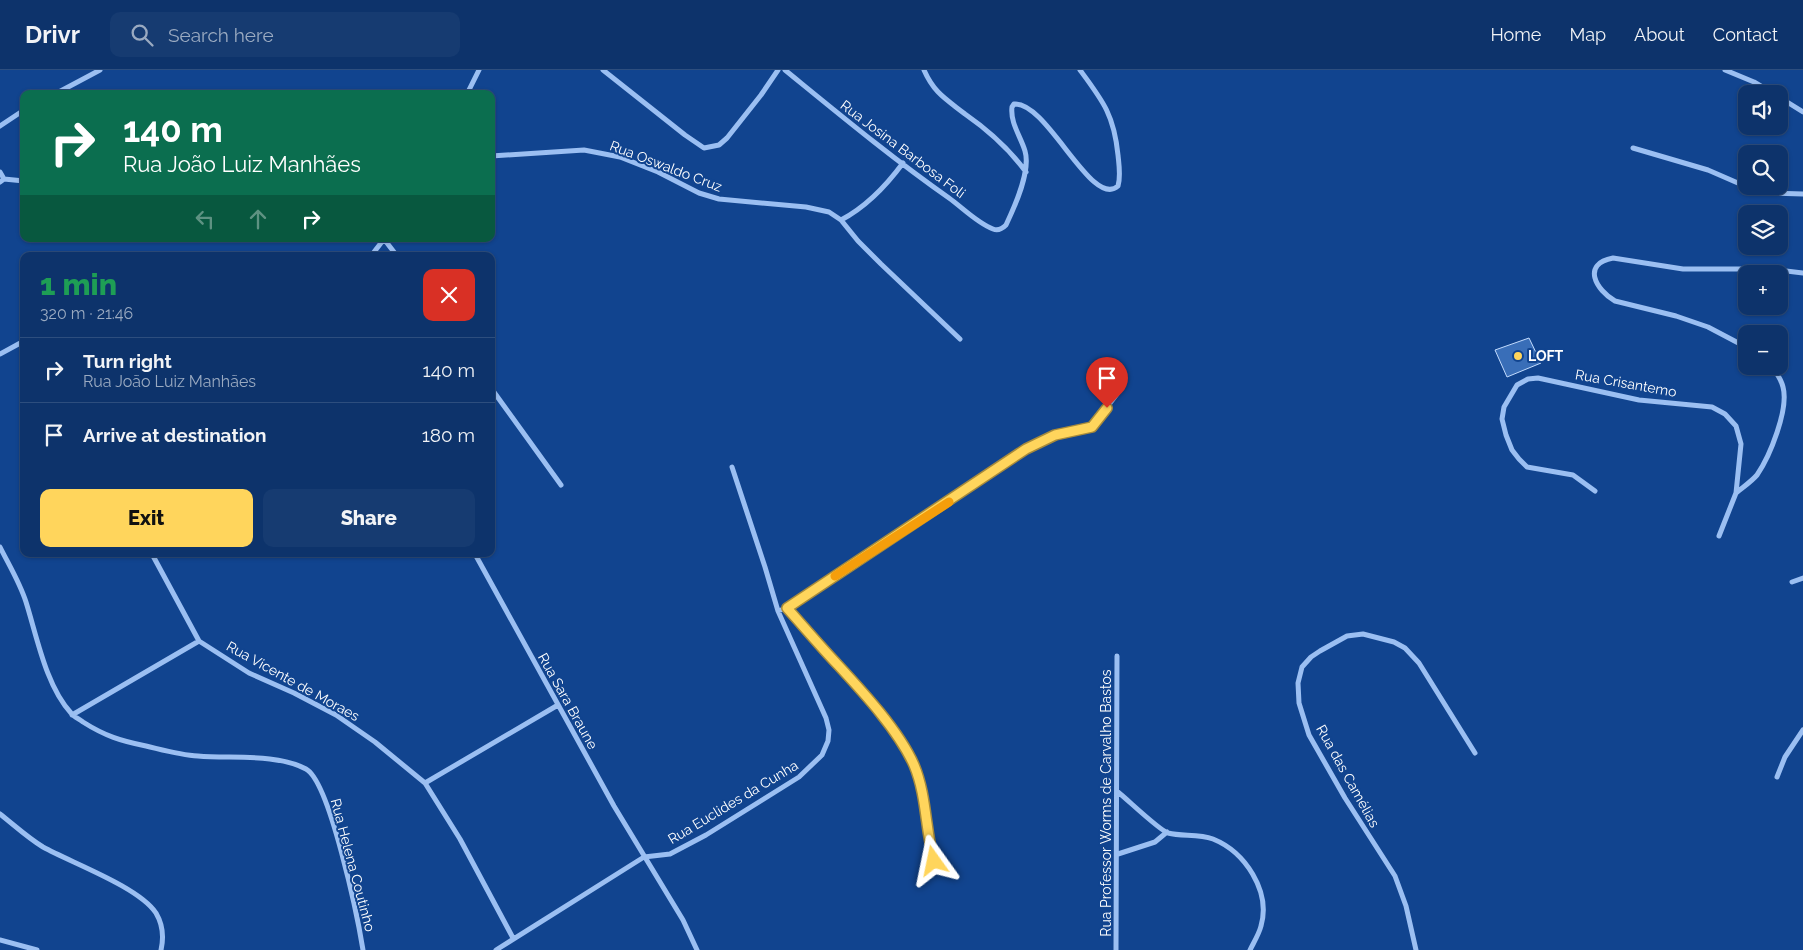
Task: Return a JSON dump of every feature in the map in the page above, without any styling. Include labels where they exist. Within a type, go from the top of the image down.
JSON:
[{"type":"street","points":[[62,90],[100,70]]},
{"type":"street","points":[[469,90],[479,70]]},
{"type":"street","points":[[603,70],[704,148],[719,145],[727,138],[761,96],[778,70]]},
{"type":"street","name":"Rua Josina Barbosa Foli","points":[[786,70],[902,164],[991,229],[1003,228],[1009,220],[1027,172]]},
{"type":"street","points":[[924,70],[934,88],[943,98],[1012,154],[1027,172]]},
{"type":"street","points":[[1027,172],[1025,150],[1012,115],[1012,107],[1016,104],[1030,109],[1043,120],[1083,171],[1097,185],[1108,191],[1112,191],[1118,186],[1120,174],[1114,127],[1103,101],[1080,70]]},
{"type":"street","points":[[1725,70],[1759,85]]},
{"type":"street","points":[[1788,103],[1803,112]]},
{"type":"street","points":[[0,126],[20,113]]},
{"type":"street","points":[[1633,148],[1708,170],[1736,183],[1768,193],[1803,194]]},
{"type":"street","name":"Rua Oswaldo Cruz","points":[[495,156],[584,150],[620,157],[658,172],[699,193],[719,199],[806,207],[829,212],[841,220],[858,241],[960,339]]},
{"type":"street","points":[[841,220],[852,214],[876,195],[889,182],[902,164]]},
{"type":"street","points":[[0,172],[2,181],[20,181]]},
{"type":"street","points":[[374,252],[382,242]]},
{"type":"street","points":[[1738,343],[1708,326],[1615,301],[1607,297],[1595,282],[1595,268],[1606,259],[1613,258],[1683,269],[1769,269],[1803,273]]},
{"type":"street","points":[[0,354],[20,343]]},
{"type":"street","points":[[1719,536],[1736,493],[1750,482],[1762,466],[1783,413],[1782,386],[1776,375]]},
{"type":"street","name":"Rua Crisantemo","points":[[1595,491],[1573,475],[1527,467],[1518,460],[1506,435],[1502,419],[1504,407],[1517,385],[1528,379],[1538,378],[1639,400],[1704,406],[1719,410],[1730,419],[1739,434],[1741,444],[1736,493]]},
{"type":"street","points":[[495,394],[561,485]]},
{"type":"street","points":[[778,611],[787,608],[1026,449],[1055,435],[1092,427],[1117,394]]},
{"type":"street","name":"Rua Euclides da Cunha","points":[[644,857],[670,854],[706,835],[799,777],[822,755],[828,741],[829,730],[826,718],[778,611],[766,567],[732,467]]},
{"type":"street","name":"Rua Helena Coutinho","points":[[0,548],[26,600],[34,632],[51,680],[61,700],[72,715],[110,738],[140,745],[195,756],[276,760],[295,764],[308,770],[316,779],[332,819],[359,922],[363,950]]},
{"type":"street","points":[[72,715],[198,641],[154,557]]},
{"type":"street","name":"Rua Sara Braune","points":[[477,557],[644,857],[683,920],[697,950]]},
{"type":"street","points":[[1792,582],[1803,578]]},
{"type":"street","points":[[787,608],[878,710],[906,750],[918,777],[927,818],[931,850],[937,872]]},
{"type":"street","name":"Rua das Camélias","points":[[1416,950],[1406,906],[1395,876],[1345,798],[1309,735],[1299,703],[1298,683],[1302,667],[1320,650],[1347,636],[1363,634],[1394,642],[1405,648],[1419,663],[1475,753]]},
{"type":"street","name":"Rua Vicente de Moraes","points":[[198,641],[249,673],[294,693],[336,715],[375,742],[425,783],[460,839],[513,938]]},
{"type":"street","name":"Rua Professor Worms de Carvalho Bastos","points":[[1116,950],[1118,854],[1117,656]]},
{"type":"street","points":[[425,783],[558,705]]},
{"type":"street","points":[[1777,777],[1785,757],[1803,730]]},
{"type":"street","points":[[1118,792],[1167,832],[1192,834],[1214,840],[1231,849],[1248,866],[1261,897],[1263,912],[1261,925],[1250,950]]},
{"type":"street","points":[[0,814],[42,846],[142,898],[155,912],[161,925],[163,939],[161,950]]},
{"type":"street","points":[[1118,854],[1155,842],[1167,832]]},
{"type":"street","points":[[496,950],[644,857]]},
{"type":"street","points":[[0,940],[37,950]]},
{"type":"building","name":"LOFT","points":[[1529,338],[1541,363],[1507,377],[1495,350]]},
{"type":"slow traffic","points":[[835,576],[949,502]]},
{"type":"place","name":"LOFT","points":[[1518,356]]},
{"type":"route","points":[[934,861],[918,777],[906,750],[878,710],[787,608],[930,515],[1026,449],[1055,435],[1092,427],[1098,422],[1107,408]]}]
